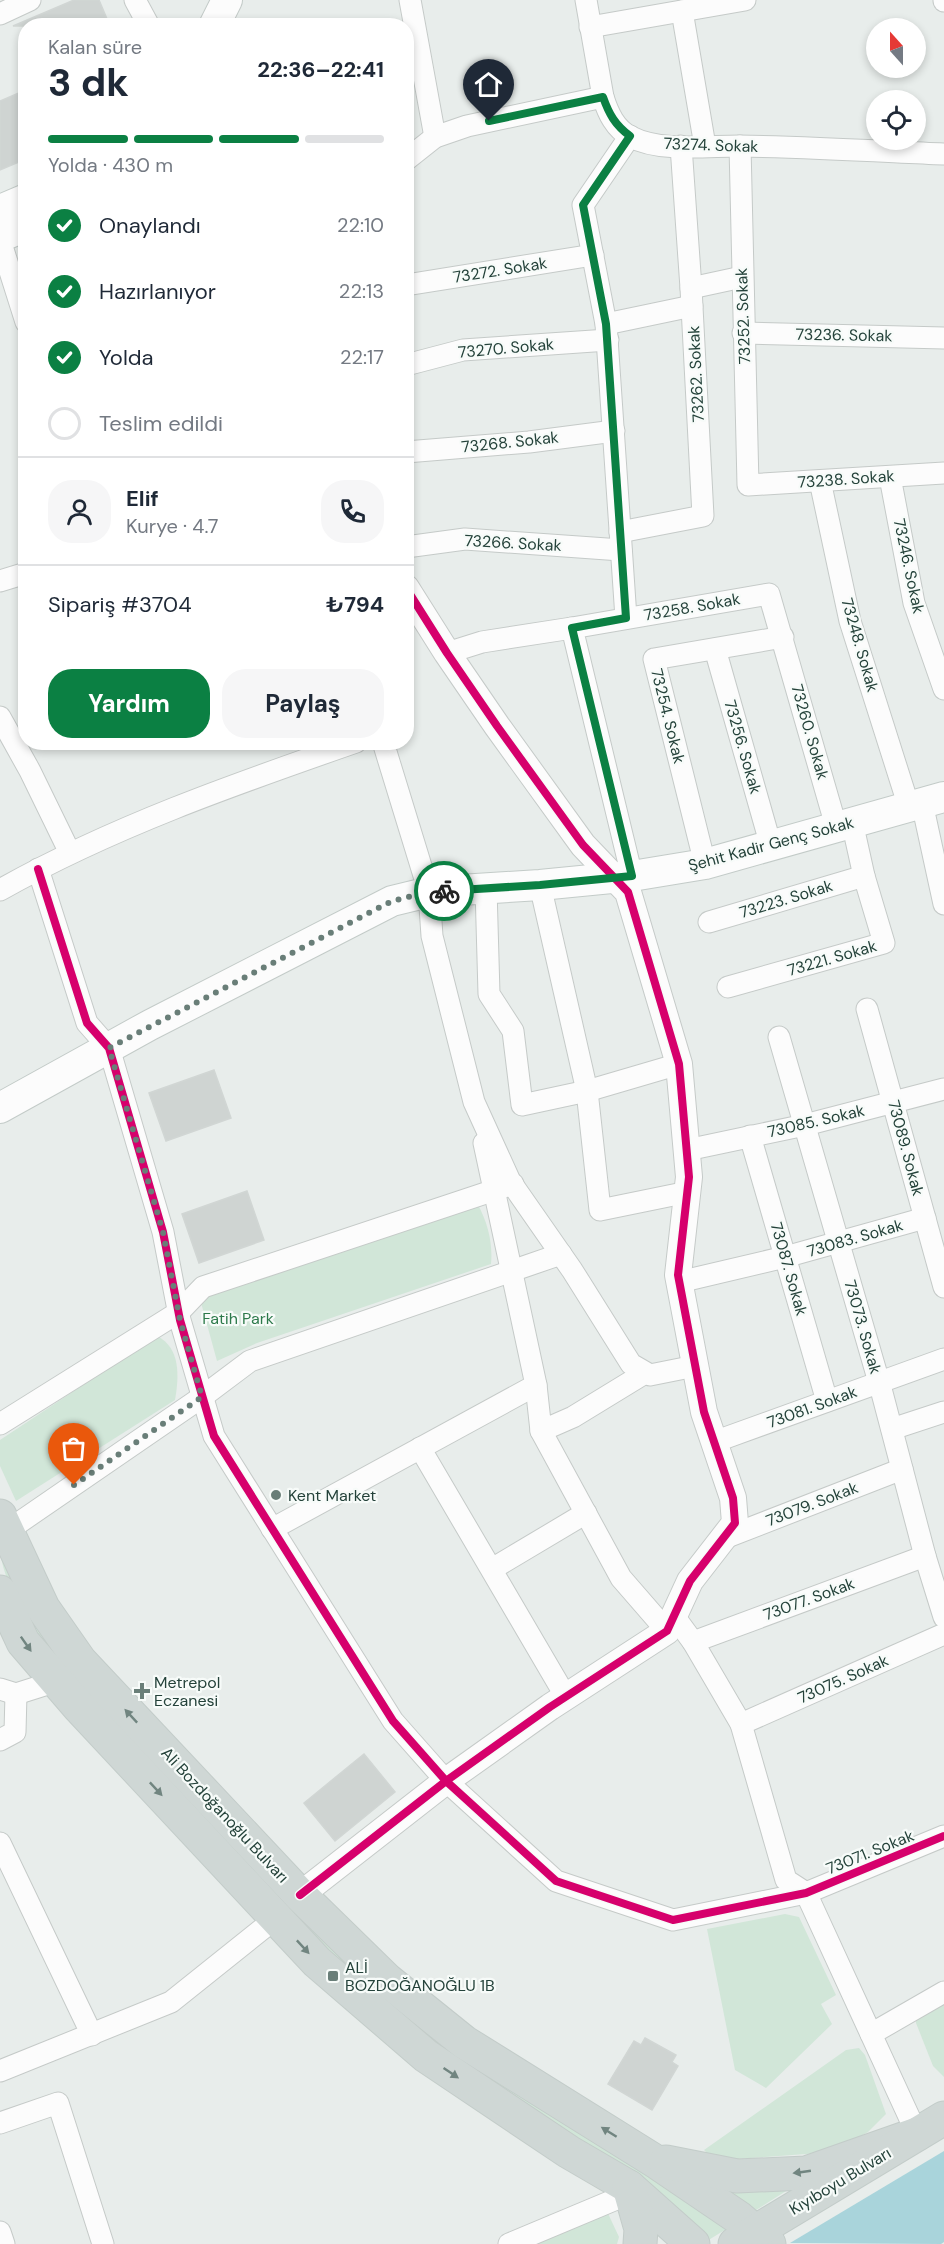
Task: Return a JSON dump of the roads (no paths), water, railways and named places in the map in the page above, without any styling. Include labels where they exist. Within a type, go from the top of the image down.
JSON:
[{"type":"main road","points":[[218,18],[227,0]]},
{"type":"main road","points":[[0,210],[18,202]]},
{"type":"main road","points":[[0,239],[18,230]]},
{"type":"main road","name":"Şehit Kadir Genç Sokak","points":[[0,1108],[109,1048],[392,901],[429,892],[624,877],[705,864],[925,802]]},
{"type":"main road","name":"Ali Bozdoğanoğlu Bulvarı","points":[[4,1523],[43,1608],[80,1661],[300,1895],[387,1980],[464,2042],[658,2163],[752,2239]]},
{"type":"main road","name":"Ali Bozdoğanoğlu Bulvarı","points":[[0,1592],[23,1642],[57,1682],[317,1962],[426,2056],[569,2152],[621,2193]]},
{"type":"main road","points":[[658,2163],[668,2162],[737,2176],[806,2173],[931,2126]]},
{"type":"main road","name":"Kıyıboyu Bulvarı","points":[[752,2239],[931,2126]]},
{"type":"main road","points":[[621,2193],[639,2187],[704,2244]]},
{"type":"main road","points":[[621,2193],[641,2229],[640,2244]]},
{"type":"main road","points":[[621,2193],[693,2244]]},
{"type":"street","points":[[0,14],[30,0]]},
{"type":"street","points":[[135,0],[145,18]]},
{"type":"street","points":[[410,0],[413,18]]},
{"type":"street","points":[[586,0],[603,97],[608,113],[618,127],[630,136],[583,205],[607,332],[626,618]]},
{"type":"street","points":[[590,27],[650,7],[682,11],[745,0]]},
{"type":"street","points":[[682,11],[705,146]]},
{"type":"street","points":[[414,22],[435,137]]},
{"type":"street","points":[[414,154],[435,137],[466,126],[603,97]]},
{"type":"street","name":"73274. Sokak","points":[[630,136],[646,142],[681,146],[944,154]]},
{"type":"street","name":"73262. Sokak","points":[[620,541],[703,516],[692,297],[681,146]]},
{"type":"street","name":"73252. Sokak","points":[[740,146],[748,485]]},
{"type":"street","points":[[0,239],[18,296]]},
{"type":"street","name":"73272. Sokak","points":[[414,284],[593,255]]},
{"type":"street","name":"73270. Sokak","points":[[414,364],[463,350],[607,332],[742,277]]},
{"type":"street","name":"73236. Sokak","points":[[743,333],[944,338]]},
{"type":"street","name":"73268. Sokak","points":[[414,451],[529,442],[614,431]]},
{"type":"street","name":"73238. Sokak","points":[[748,485],[944,473]]},
{"type":"street","name":"73246. Sokak","points":[[890,477],[914,603],[944,689]]},
{"type":"street","name":"73248. Sokak","points":[[820,481],[850,621],[925,802],[944,904]]},
{"type":"street","name":"73266. Sokak","points":[[414,546],[465,539],[620,541]]},
{"type":"street","points":[[0,581],[18,575]]},
{"type":"street","name":"73258. Sokak","points":[[447,653],[482,642],[770,594],[783,637]]},
{"type":"street","points":[[414,601],[447,653],[584,845],[603,868],[624,877]]},
{"type":"street","points":[[300,1895],[446,1781],[671,1623],[690,1581],[735,1523],[733,1498],[704,1412],[678,1275],[689,1176],[679,1064],[624,877],[572,628]]},
{"type":"street","name":"73254. Sokak","points":[[705,864],[654,659],[783,637]]},
{"type":"street","name":"73260. Sokak","points":[[783,637],[844,824]]},
{"type":"street","name":"73256. Sokak","points":[[715,649],[771,846]]},
{"type":"street","points":[[0,717],[18,749]]},
{"type":"street","points":[[18,750],[70,853]]},
{"type":"street","points":[[0,890],[70,853],[224,789],[334,750]]},
{"type":"street","points":[[385,750],[429,892],[432,936],[476,1106],[504,1188],[512,1271],[536,1385],[541,1431],[621,1578],[693,1642],[741,1724],[786,1880],[806,1893],[871,2034],[931,2126]]},
{"type":"street","name":"73221. Sokak","points":[[728,987],[884,943],[864,876],[844,824]]},
{"type":"street","points":[[38,869],[87,1023],[109,1048]]},
{"type":"street","name":"73223. Sokak","points":[[709,922],[864,876]]},
{"type":"street","points":[[540,885],[587,1091],[600,1210],[688,1192]]},
{"type":"street","points":[[486,888],[489,994],[513,1031],[522,1105],[587,1091],[679,1064]]},
{"type":"street","name":"73089. Sokak","points":[[867,1009],[944,1287]]},
{"type":"street","name":"73073. Sokak","points":[[779,1037],[944,1617]]},
{"type":"street","name":"73071. Sokak","points":[[109,1048],[163,1232],[179,1312],[214,1436],[393,1721],[446,1781],[556,1881],[673,1920],[806,1893],[944,1836]]},
{"type":"street","name":"73085. Sokak","points":[[687,1150],[805,1125],[944,1089]]},
{"type":"street","name":"73087. Sokak","points":[[750,1136],[827,1401]]},
{"type":"street","points":[[0,1424],[179,1312],[203,1287],[504,1188]]},
{"type":"street","points":[[504,1188],[561,1254],[631,1364],[650,1375],[695,1366]]},
{"type":"street","name":"73083. Sokak","points":[[679,1282],[839,1243],[925,1218]]},
{"type":"street","points":[[4,1523],[202,1397],[250,1361],[561,1254]]},
{"type":"street","name":"73081. Sokak","points":[[714,1442],[944,1359]]},
{"type":"street","points":[[541,1431],[573,1417],[645,1373]]},
{"type":"street","points":[[272,1529],[536,1385]]},
{"type":"street","points":[[891,1429],[944,1412]]},
{"type":"street","points":[[420,1448],[566,1697]]},
{"type":"street","name":"73079. Sokak","points":[[722,1539],[902,1469]]},
{"type":"street","points":[[492,1569],[586,1513]]},
{"type":"street","name":"73077. Sokak","points":[[693,1642],[925,1556]]},
{"type":"street","name":"73075. Sokak","points":[[741,1724],[944,1634]]},
{"type":"street","points":[[0,1740],[15,1732],[8,1692],[57,1682]]},
{"type":"street","points":[[0,1843],[92,2035]]},
{"type":"street","points":[[0,2071],[171,2002],[276,1918]]},
{"type":"street","points":[[871,2034],[944,1992]]},
{"type":"street","points":[[0,2123],[58,2103],[103,2244]]},
{"type":"street","points":[[509,2244],[621,2193]]},
{"type":"street","points":[[0,2232],[4,2244]]},
{"type":"water","points":[[944,2151],[944,2242],[941,2244],[790,2243]]},
{"type":"place","name":"Kent Market","points":[[276,1495]]},
{"type":"place","name":"Metrepol Eczanesi","points":[[142,1691]]},
{"type":"place","name":"ALİ BOZDOĞANOĞLU 1B","points":[[333,1976]]},
{"type":"park label","name":"Fatih Park","points":[[238,1318]]}]
